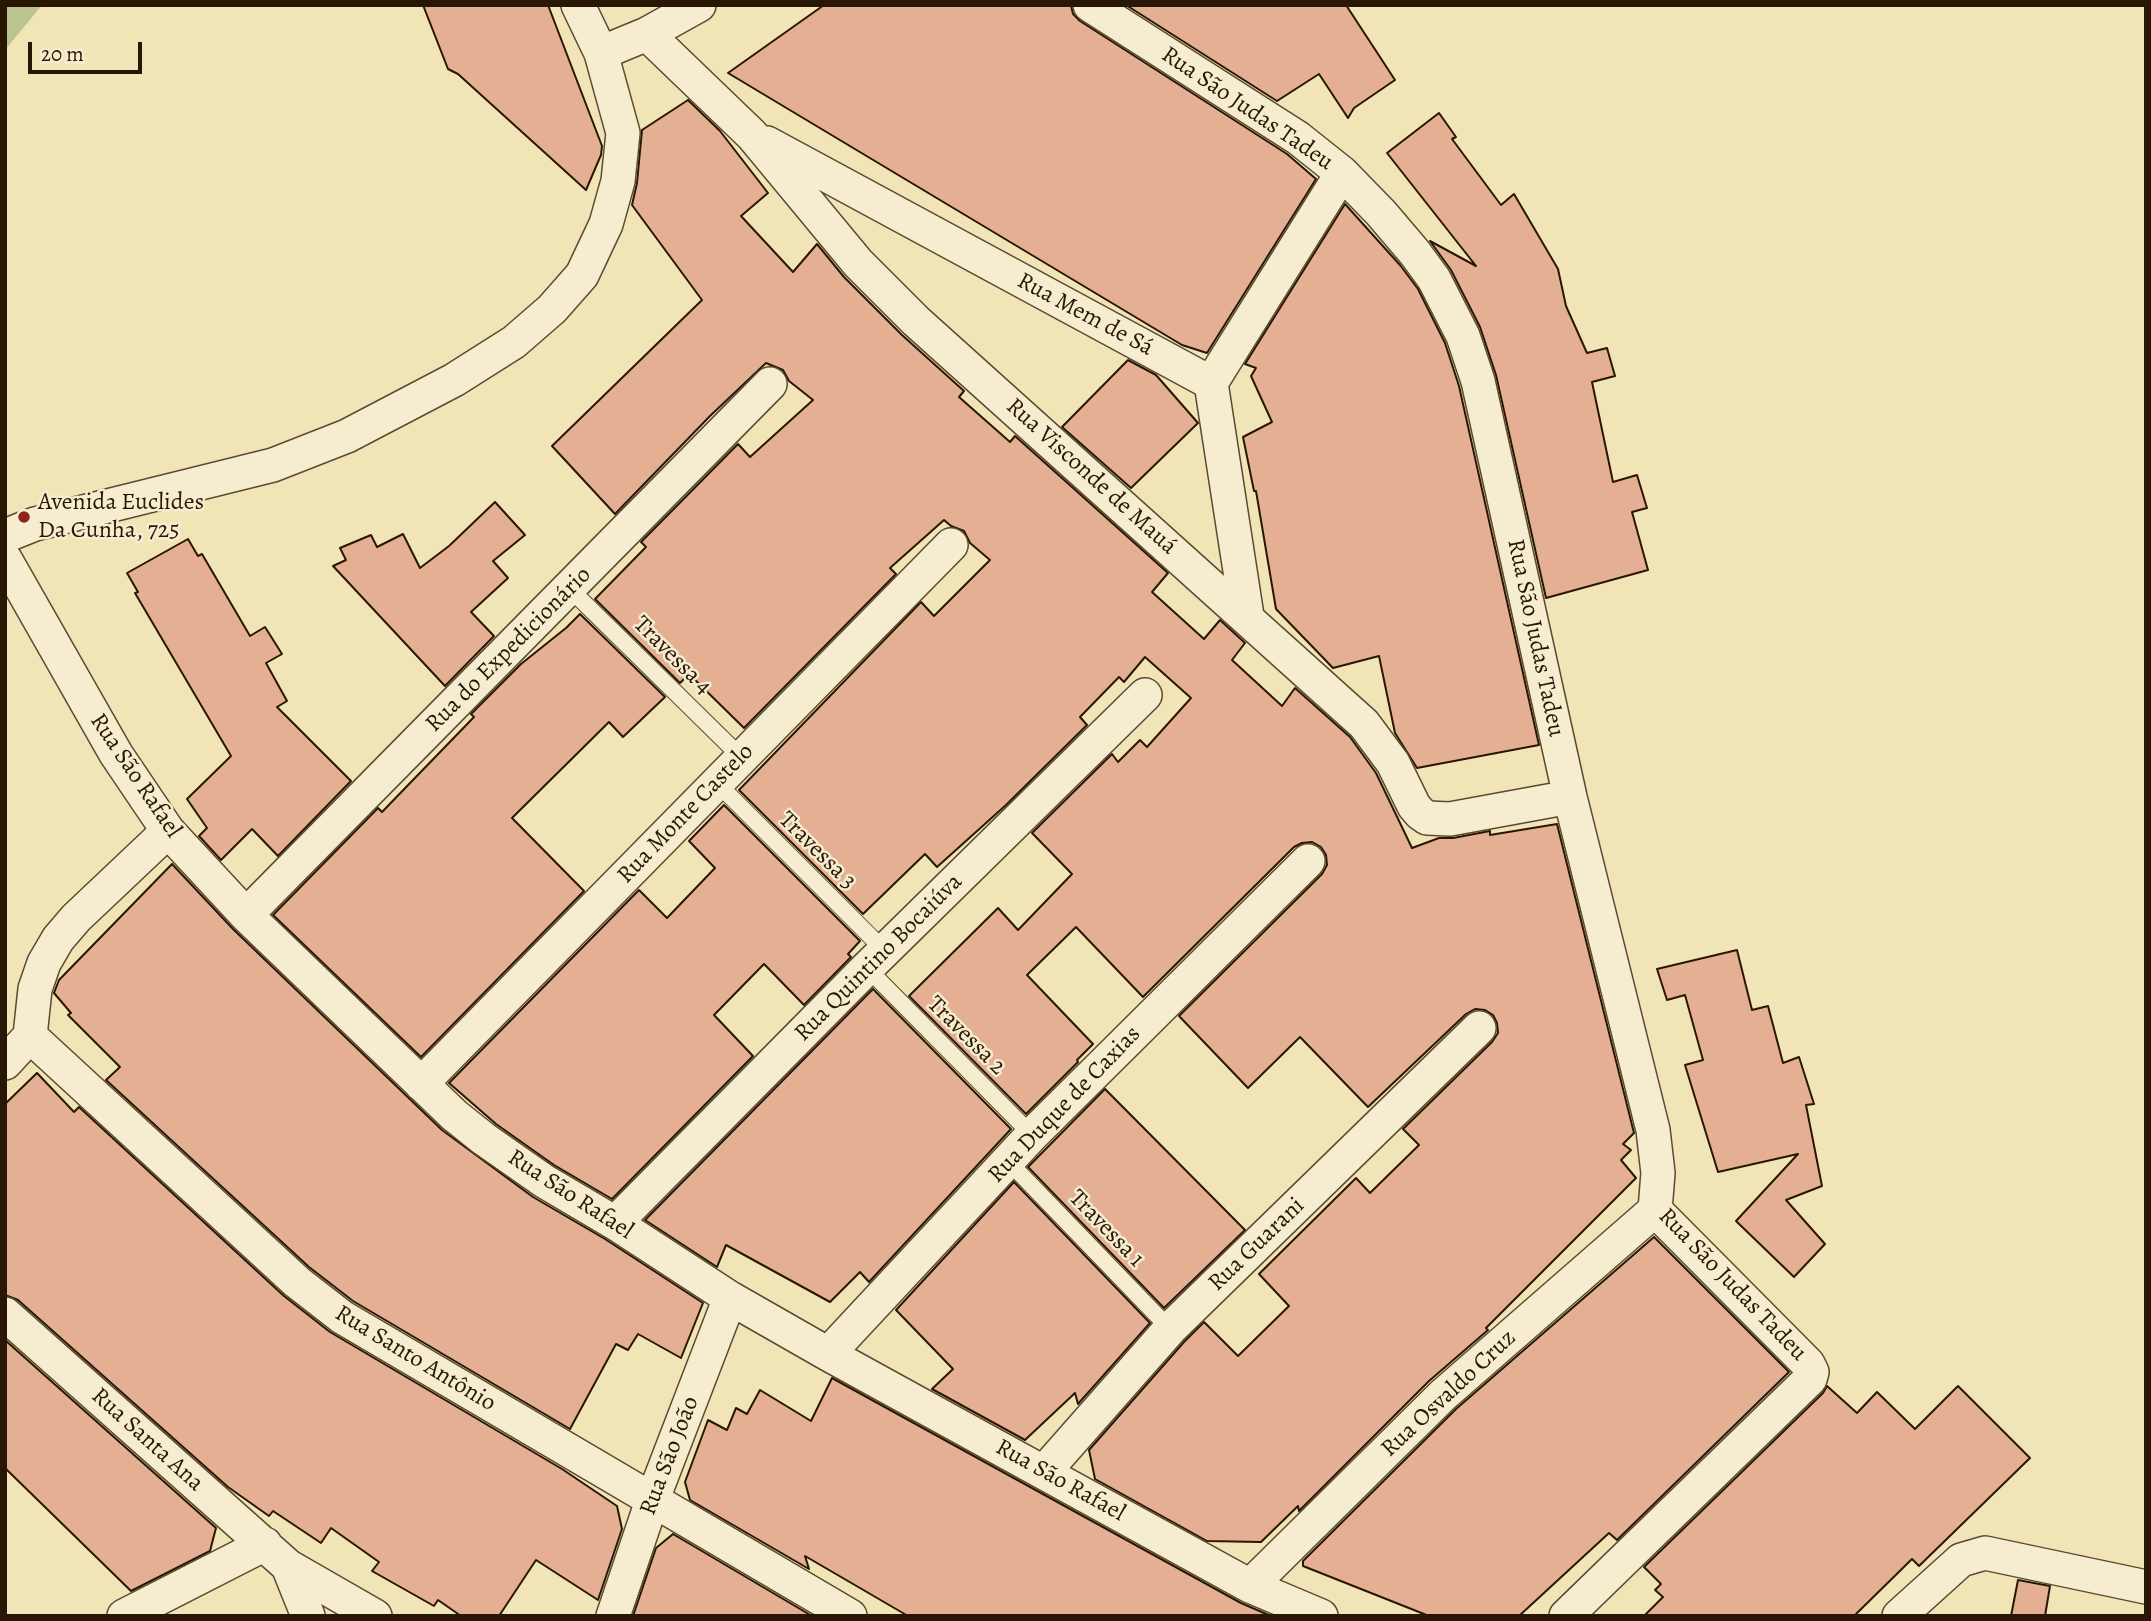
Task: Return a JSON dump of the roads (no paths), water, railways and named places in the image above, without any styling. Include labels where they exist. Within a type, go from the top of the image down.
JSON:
[{"type":"street","points":[[5,536],[35,524],[273,465],[359,430],[454,380],[514,342],[552,309],[582,275],[606,224],[618,181],[623,133],[601,53],[579,5]]},
{"type":"street","points":[[601,53],[647,34],[699,5]]},
{"type":"street","name":"Rua São Judas Tadeu","points":[[1090,5],[1298,138],[1342,173],[1381,213],[1434,279],[1471,358],[1535,628],[1570,797],[1653,1130],[1658,1174],[1655,1210],[1808,1364],[1812,1372],[1812,1377],[1566,1616]]},
{"type":"street","name":"Rua Visconde de Mauá","points":[[647,34],[752,135],[858,263],[916,321],[1364,724],[1393,763],[1414,806],[1427,818],[1450,819],[1570,797]]},
{"type":"street","name":"Rua Mem de Sá","points":[[752,135],[1211,383]]},
{"type":"street","points":[[1247,616],[1211,383],[1342,173]]},
{"type":"street","name":"Rua do Expedicionário","points":[[246,915],[771,384]]},
{"type":"street","name":"Rua Monte Castelo","points":[[421,1084],[951,545]]},
{"type":"street","name":"Rua São Rafael","points":[[5,559],[116,754],[168,831],[246,915],[421,1084],[484,1139],[544,1181],[615,1223],[730,1298],[828,1354],[1250,1586],[1321,1616]]},
{"type":"street","name":"Rua Quintino Bocaiúva","points":[[615,1223],[876,960],[1145,695]]},
{"type":"street","points":[[5,1063],[30,1037],[34,989],[44,963],[58,939],[76,918],[168,831]]},
{"type":"street","name":"Rua Duque de Caxias","points":[[828,1354],[1032,1135],[1308,861]]},
{"type":"street","name":"Rua Guarani","points":[[1044,1472],[1170,1329],[1479,1028]]},
{"type":"street","name":"Rua Santo Antônio","points":[[30,1037],[297,1282],[342,1317],[850,1616]]},
{"type":"street","name":"Rua Osvaldo Cruz","points":[[1250,1586],[1443,1395],[1655,1210]]},
{"type":"street","name":"Rua São João","points":[[613,1616],[652,1501],[730,1298]]},
{"type":"street","name":"Rua Santa Ana","points":[[5,1314],[276,1555],[375,1616]]},
{"type":"street","points":[[1899,1616],[1961,1560],[1977,1554],[1995,1553],[2146,1587]]},
{"type":"street","points":[[124,1616],[276,1555]]},
{"type":"street","name":"Rua Santa Ana","points":[[276,1555],[308,1616]]},
{"type":"lane","name":"Travessa 4","points":[[570,589],[741,757]]},
{"type":"lane","name":"Travessa 3","points":[[716,782],[876,960]]},
{"type":"lane","name":"Travessa 2","points":[[876,960],[1032,1135]]},
{"type":"lane","name":"Travessa 1","points":[[1009,1161],[1170,1329]]},
{"type":"place","name":"Avenida Euclides Da Cunha, 725","points":[[24,517]]}]
